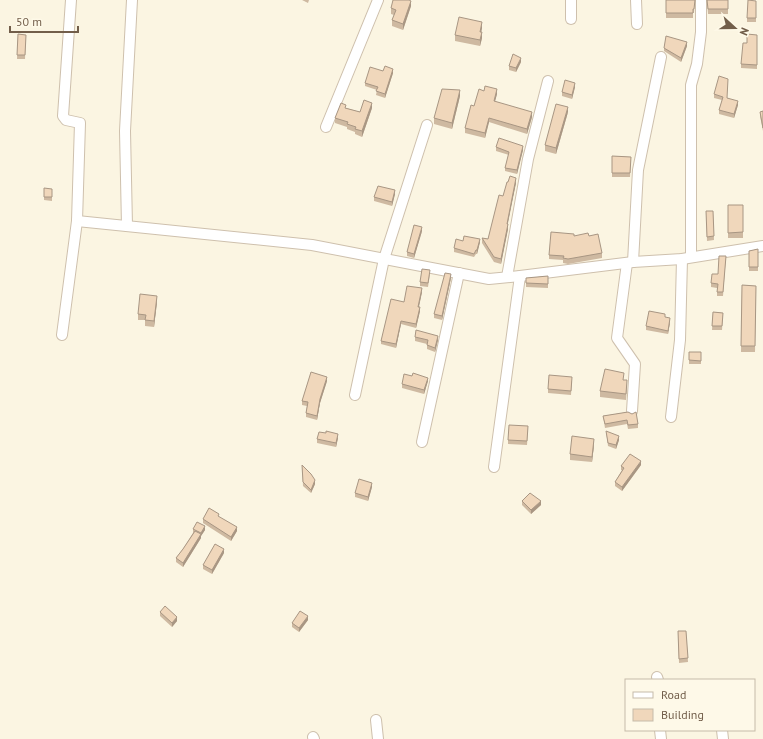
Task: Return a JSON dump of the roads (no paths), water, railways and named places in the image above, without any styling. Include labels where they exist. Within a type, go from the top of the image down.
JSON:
[{"type":"street","points":[[62,335],[77,221],[80,123],[66,120],[63,116],[71,0]]},
{"type":"street","points":[[127,226],[125,131],[132,0]]},
{"type":"street","points":[[326,127],[378,0]]},
{"type":"street","points":[[571,0],[571,19]]},
{"type":"street","points":[[636,0],[636,24]]},
{"type":"street","points":[[671,417],[680,340],[687,258],[691,85],[697,64],[701,32],[701,0]]},
{"type":"street","points":[[632,411],[636,364],[617,338],[630,262],[638,170],[661,57]]},
{"type":"street","points":[[507,277],[528,160],[548,81]]},
{"type":"street","points":[[355,395],[384,259],[427,125]]},
{"type":"street","points":[[77,221],[312,245],[489,279],[630,262],[687,258],[763,246]]},
{"type":"street","points":[[422,442],[459,273]]},
{"type":"street","points":[[494,467],[520,276]]},
{"type":"street","points":[[376,720],[378,739]]}]
